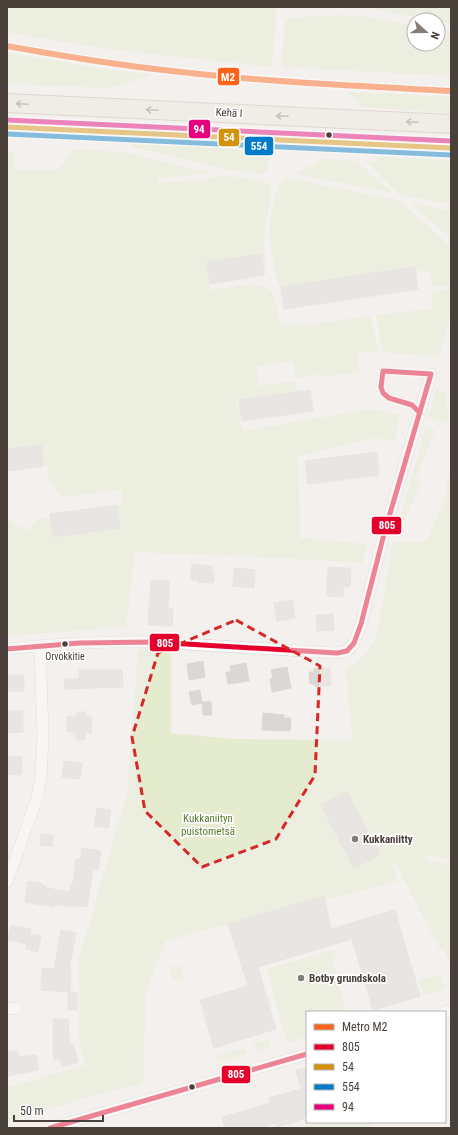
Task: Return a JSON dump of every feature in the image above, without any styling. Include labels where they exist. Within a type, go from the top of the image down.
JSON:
[{"type":"highway","name":"Kehä I","points":[[7,103],[451,124]]},
{"type":"highway","points":[[7,127],[451,148]]},
{"type":"street","points":[[7,650],[40,646],[119,642],[153,642],[337,653],[347,651],[354,643],[361,624],[384,534],[432,374]]},
{"type":"street","points":[[7,882],[36,802],[42,777],[44,735],[40,646]]},
{"type":"street","points":[[50,1128],[306,1054]]},
{"type":"highlighted area","points":[[236,620],[320,666],[315,775],[276,839],[202,867],[145,811],[132,737],[158,653]]},
{"type":"green space","points":[[7,7],[277,7],[272,67],[109,49],[7,32]]},
{"type":"green space","points":[[363,7],[451,7],[451,24],[446,23],[446,12],[406,12],[406,15]]},
{"type":"green space","points":[[338,15],[369,17],[406,24],[406,52],[446,52],[446,31],[451,32],[451,76],[282,67],[284,25],[288,18]]},
{"type":"green space","points":[[7,53],[108,70],[151,75],[110,88],[7,84]]},
{"type":"green space","points":[[349,92],[451,97],[451,113],[360,107]]},
{"type":"green space","points":[[133,142],[249,149],[261,156],[269,158],[268,168],[266,172],[260,174],[227,169],[133,147]]},
{"type":"green space","points":[[72,149],[123,152],[211,173],[158,178],[158,183],[203,180],[218,176],[258,180],[270,184],[271,189],[264,241],[266,274],[264,275],[261,254],[207,262],[210,290],[253,284],[263,286],[273,292],[281,325],[297,323],[308,325],[370,316],[378,352],[357,352],[360,372],[322,377],[321,374],[296,378],[293,361],[257,366],[259,386],[295,381],[298,392],[237,400],[242,431],[371,409],[400,415],[394,441],[375,438],[298,456],[300,538],[367,544],[362,563],[135,552],[126,627],[7,636],[7,520],[27,531],[39,519],[51,519],[53,537],[119,528],[117,505],[123,504],[121,490],[62,497],[49,482],[47,466],[43,466],[41,445],[7,449],[7,152],[13,152],[16,170],[58,170]]},
{"type":"green space","points":[[378,156],[451,161],[451,204],[400,195],[367,162],[377,161]]},
{"type":"green space","points":[[323,159],[356,161],[392,193],[296,174]]},
{"type":"green space","points":[[284,179],[293,179],[396,200],[403,204],[451,247],[451,284],[440,287],[432,285],[430,274],[415,267],[281,287],[278,284],[274,267],[270,232],[274,198],[280,183]]},
{"type":"green space","points":[[411,203],[451,211],[451,239]]},
{"type":"green space","points":[[451,288],[451,311],[439,355],[433,357],[383,352],[376,315],[432,309],[431,292]]},
{"type":"green space","points":[[437,388],[446,394],[448,424],[428,418]]},
{"type":"green space","points":[[426,427],[435,430],[415,480],[421,483],[400,529],[397,529]]},
{"type":"green space","name":"Kukkaniityn puistometsä","points":[[451,472],[451,860],[427,856],[429,862],[437,862],[451,867],[451,965],[444,951],[440,949],[396,864],[393,865],[397,881],[324,900],[323,897],[166,941],[146,991],[143,1084],[102,1093],[7,1122],[7,1088],[85,1065],[79,1036],[79,960],[127,793],[138,649],[171,651],[171,733],[233,739],[352,740],[346,668],[358,662],[374,641],[378,628],[393,542],[426,542],[448,492],[445,490]]},
{"type":"green space","points":[[334,950],[336,958],[332,960],[346,1011],[306,1011],[306,1037],[287,1043],[267,969]]},
{"type":"green space","points":[[181,965],[184,979],[173,981],[170,967]]},
{"type":"green space","points":[[440,974],[445,989],[423,995],[419,981]]},
{"type":"green space","points":[[268,1040],[270,1047],[256,1052],[254,1044]]},
{"type":"green space","points":[[244,1048],[246,1054],[218,1062],[216,1056]]},
{"type":"green space","points":[[314,1123],[371,1123],[373,1128],[297,1128]]},
{"type":"building","points":[[261,254],[264,275],[210,284],[207,262]]},
{"type":"building","points":[[415,267],[418,289],[284,309],[281,287]]},
{"type":"building","points":[[310,390],[313,411],[242,421],[239,400]]},
{"type":"building","points":[[41,445],[43,466],[7,471],[7,449]]},
{"type":"building","points":[[377,452],[379,475],[308,484],[305,461]]},
{"type":"building","points":[[117,505],[120,528],[53,537],[50,514]]},
{"type":"building","points":[[192,564],[212,566],[212,574],[214,574],[213,583],[191,580]]},
{"type":"building","points":[[328,567],[351,568],[350,587],[343,586],[343,597],[327,596]]},
{"type":"building","points":[[234,568],[255,570],[254,588],[233,586]]},
{"type":"building","points":[[151,580],[169,581],[168,609],[173,609],[172,626],[148,625]]},
{"type":"building","points":[[292,600],[295,618],[277,621],[274,603]]},
{"type":"building","points":[[333,614],[334,630],[317,631],[316,615]]},
{"type":"building","points":[[203,661],[205,677],[189,680],[187,664]]},
{"type":"building","points":[[246,663],[249,681],[228,684],[226,672],[231,672],[230,666]]},
{"type":"building","points":[[287,667],[291,688],[272,692],[270,679],[273,678],[271,670]]},
{"type":"building","points":[[330,668],[331,685],[316,687],[315,684],[310,684],[309,672],[314,672],[314,669]]},
{"type":"building","points":[[79,670],[122,670],[123,687],[65,689],[64,679],[79,679]]},
{"type":"building","points":[[8,675],[24,675],[24,691],[8,691]]},
{"type":"building","points":[[200,690],[202,703],[192,705],[189,692]]},
{"type":"building","points":[[202,702],[211,702],[212,715],[203,715]]},
{"type":"building","points":[[7,711],[23,711],[23,732],[7,733]]},
{"type":"building","points":[[77,712],[86,712],[85,717],[92,717],[91,733],[85,732],[85,740],[76,740],[76,732],[67,732],[67,716],[77,716]]},
{"type":"building","points":[[263,713],[284,715],[284,718],[291,718],[290,731],[262,730]]},
{"type":"building","points":[[7,756],[22,757],[21,775],[7,774]]},
{"type":"building","points":[[64,761],[82,763],[80,779],[62,777]]},
{"type":"building","points":[[347,792],[380,854],[354,868],[321,805]]},
{"type":"building","points":[[97,808],[111,810],[108,828],[94,826]]},
{"type":"building","points":[[41,834],[54,836],[52,846],[40,845]]},
{"type":"building","points":[[82,848],[101,851],[98,870],[93,870],[87,907],[73,905],[73,907],[54,904],[54,907],[25,902],[28,881],[41,883],[41,885],[46,886],[46,888],[70,892],[71,884],[73,884],[76,859],[80,860]]},
{"type":"building","points":[[324,896],[331,929],[395,910],[420,996],[373,1010],[352,939],[258,967],[276,1029],[214,1048],[200,1000],[248,986],[228,924]]},
{"type":"building","points":[[11,925],[31,929],[30,934],[41,936],[38,952],[26,949],[27,944],[8,940]]},
{"type":"building","points":[[61,930],[76,933],[69,970],[71,970],[70,992],[41,990],[42,968],[54,969]]},
{"type":"building","points":[[68,992],[77,992],[77,1010],[68,1010]]},
{"type":"building","points":[[53,1019],[68,1019],[69,1045],[73,1044],[78,1062],[62,1067],[60,1059],[55,1060],[53,1055]]},
{"type":"building","points":[[17,1050],[19,1057],[36,1055],[39,1070],[7,1076],[7,1052]]},
{"type":"building","points":[[305,1068],[306,1072],[306,1116],[303,1117],[304,1119],[277,1127],[276,1123],[258,1128],[225,1128],[222,1117],[271,1103],[269,1098],[301,1089],[296,1070]]},
{"type":"metro line","name":"M2","points":[[7,46],[151,69],[207,75],[451,91]]},
{"type":"transit line","name":"94","points":[[7,120],[451,141]]},
{"type":"transit line","name":"54","points":[[7,127],[451,148]]},
{"type":"transit line","name":"554","points":[[7,134],[451,155]]},
{"type":"transit line","name":"805","points":[[420,413],[412,405],[389,398],[383,393],[381,387],[383,371],[431,374]]},
{"type":"transit line","name":"805","points":[[7,649],[80,643],[153,642],[337,653],[347,651],[354,643],[361,624],[384,534],[431,374]]},
{"type":"transit line","name":"805","points":[[50,1128],[306,1054]]},
{"type":"place","name":"Orvokkitie","points":[[65,644]]},
{"type":"place","name":"Kukkaniitty","points":[[355,839]]},
{"type":"place","name":"Botby grundskola","points":[[301,978]]}]
